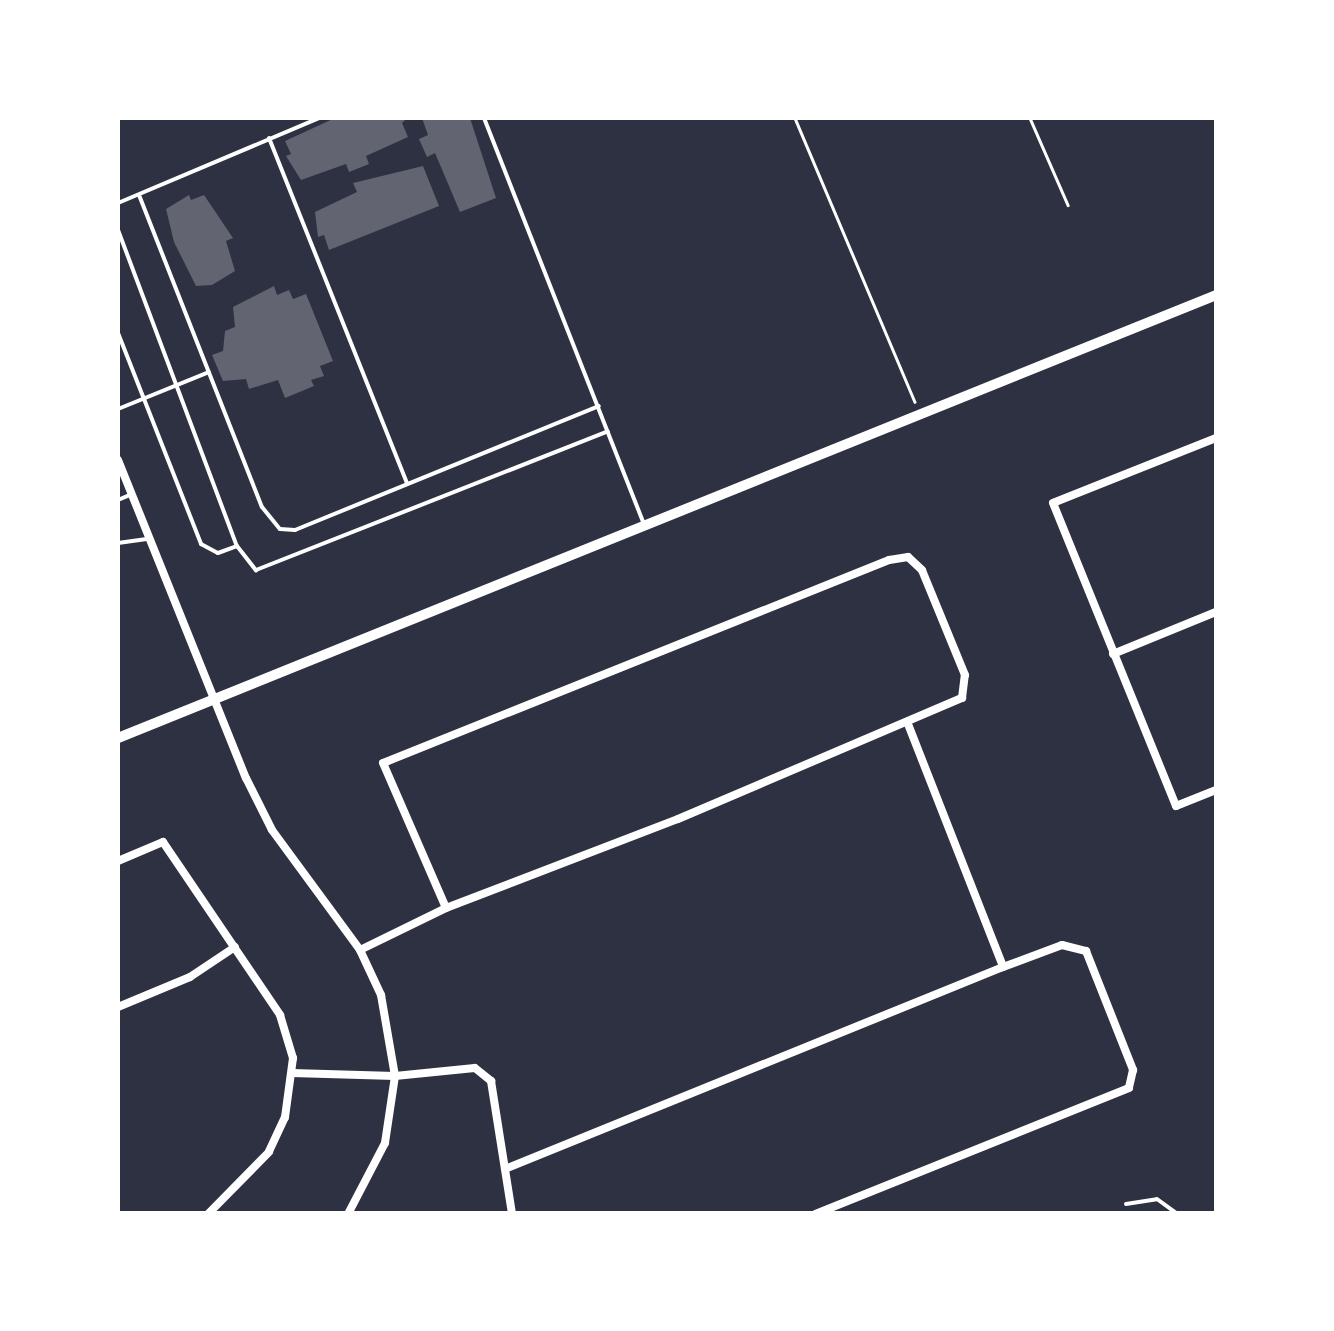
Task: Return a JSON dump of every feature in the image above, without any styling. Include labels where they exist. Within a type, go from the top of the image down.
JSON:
[{"type":"street","points":[[118,738],[1216,295]]},
{"type":"street","points":[[1216,438],[1053,504],[1176,806],[1216,790]]},
{"type":"street","points":[[118,460],[212,700],[272,830],[360,950],[381,995],[395,1076],[385,1143],[348,1214]]},
{"type":"street","points":[[360,950],[446,908],[908,724],[962,698],[965,675],[922,570],[908,556],[384,763],[446,908]]},
{"type":"street","points":[[1113,654],[1216,612]]},
{"type":"street","points":[[908,724],[1003,966]]},
{"type":"street","points":[[118,861],[164,842],[280,1014],[292,1073],[285,1117],[269,1152],[208,1214]]},
{"type":"street","points":[[505,1169],[1003,966],[1076,944],[1086,952],[1133,1070],[1129,1088],[815,1214]]},
{"type":"street","points":[[118,1007],[190,977],[234,947]]},
{"type":"street","points":[[292,1073],[395,1076],[475,1068],[491,1081],[512,1214]]},
{"type":"lane","points":[[118,203],[319,118]]},
{"type":"lane","points":[[484,118],[644,524]]},
{"type":"lane","points":[[269,138],[407,483]]},
{"type":"lane","points":[[139,194],[262,508],[280,529],[295,530],[599,406]]},
{"type":"lane","points":[[118,230],[245,563],[272,568],[608,431]]},
{"type":"lane","points":[[118,333],[201,544],[218,553],[237,546]]},
{"type":"lane","points":[[118,408],[209,372]]},
{"type":"lane","points":[[118,500],[130,495]]},
{"type":"lane","points":[[118,543],[148,539]]},
{"type":"lane","points":[[1126,1204],[1157,1198],[1178,1214]]},
{"type":"path","points":[[795,118],[920,414]]},
{"type":"path","points":[[1030,118],[1068,205]]},
{"type":"building","points":[[335,118],[407,118],[402,123],[408,137],[366,156],[369,164],[349,172],[346,164],[301,180],[286,156],[291,154],[285,141]]},
{"type":"building","points":[[422,118],[470,118],[496,198],[460,212],[435,153],[427,157],[419,139],[428,135]]},
{"type":"building","points":[[423,166],[439,206],[329,250],[324,235],[318,237],[315,212],[357,192],[353,183]]},
{"type":"building","points":[[189,195],[191,200],[204,195],[233,238],[226,241],[235,271],[212,285],[196,286],[174,242],[166,209]]},
{"type":"building","points":[[274,286],[277,295],[289,290],[293,299],[306,294],[333,361],[320,366],[324,376],[311,380],[314,386],[285,398],[278,380],[249,389],[246,379],[223,381],[212,355],[223,351],[225,331],[235,327],[233,307]]}]
